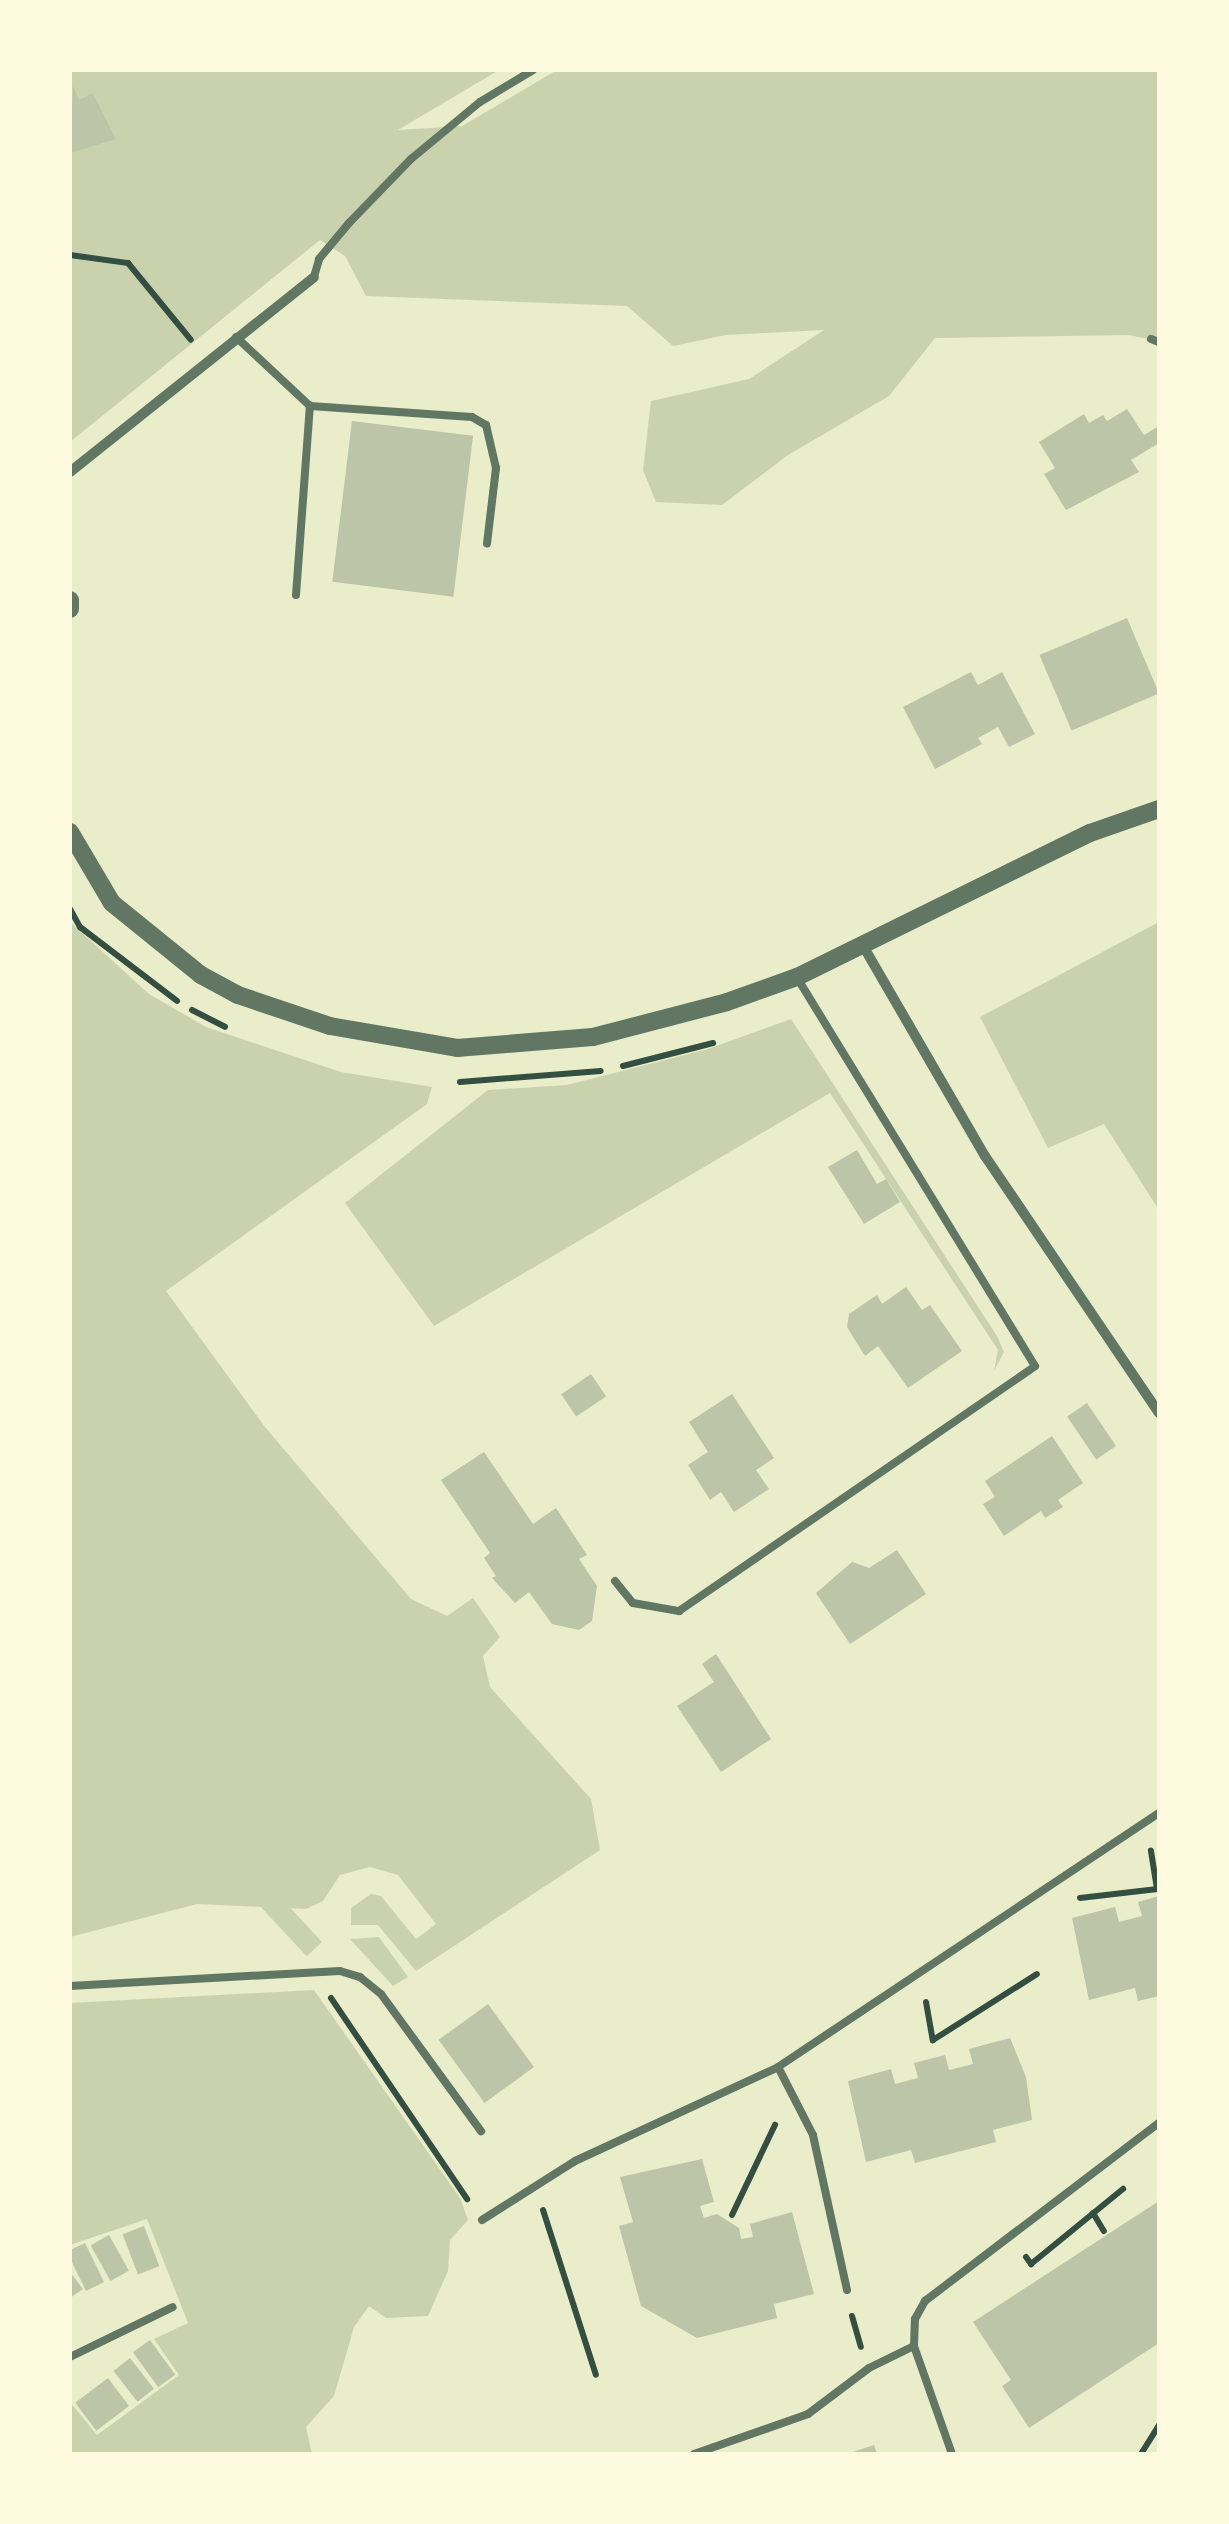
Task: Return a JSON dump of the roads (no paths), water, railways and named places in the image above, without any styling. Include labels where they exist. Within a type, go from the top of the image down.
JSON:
[{"type":"street","points":[[70,472],[314,277]]},
{"type":"street","points":[[70,600],[70,609]]},
{"type":"street","points":[[70,832],[92,878],[165,952],[238,996],[389,1040],[457,1048],[593,1038],[654,1025],[797,977],[1090,832],[1159,810]]},
{"type":"street","points":[[862,944],[985,1156],[1159,1414]]},
{"type":"lane","points":[[314,277],[339,235],[411,159],[480,102],[534,70]]},
{"type":"lane","points":[[236,337],[310,406],[472,417],[486,425],[496,468],[486,543]]},
{"type":"lane","points":[[296,596],[310,406]]},
{"type":"lane","points":[[615,1581],[633,1602],[679,1610],[1035,1366],[797,977]]},
{"type":"lane","points":[[482,2220],[575,2161],[778,2068],[1159,1813]]},
{"type":"lane","points":[[70,1986],[314,1972],[350,1974],[381,1994],[481,2131]]},
{"type":"lane","points":[[778,2068],[813,2135],[848,2290]]},
{"type":"lane","points":[[952,2454],[914,2346],[915,2320],[925,2301],[1159,2124]]},
{"type":"lane","points":[[70,2357],[173,2307]]},
{"type":"lane","points":[[694,2454],[808,2414],[869,2368],[914,2346]]}]
